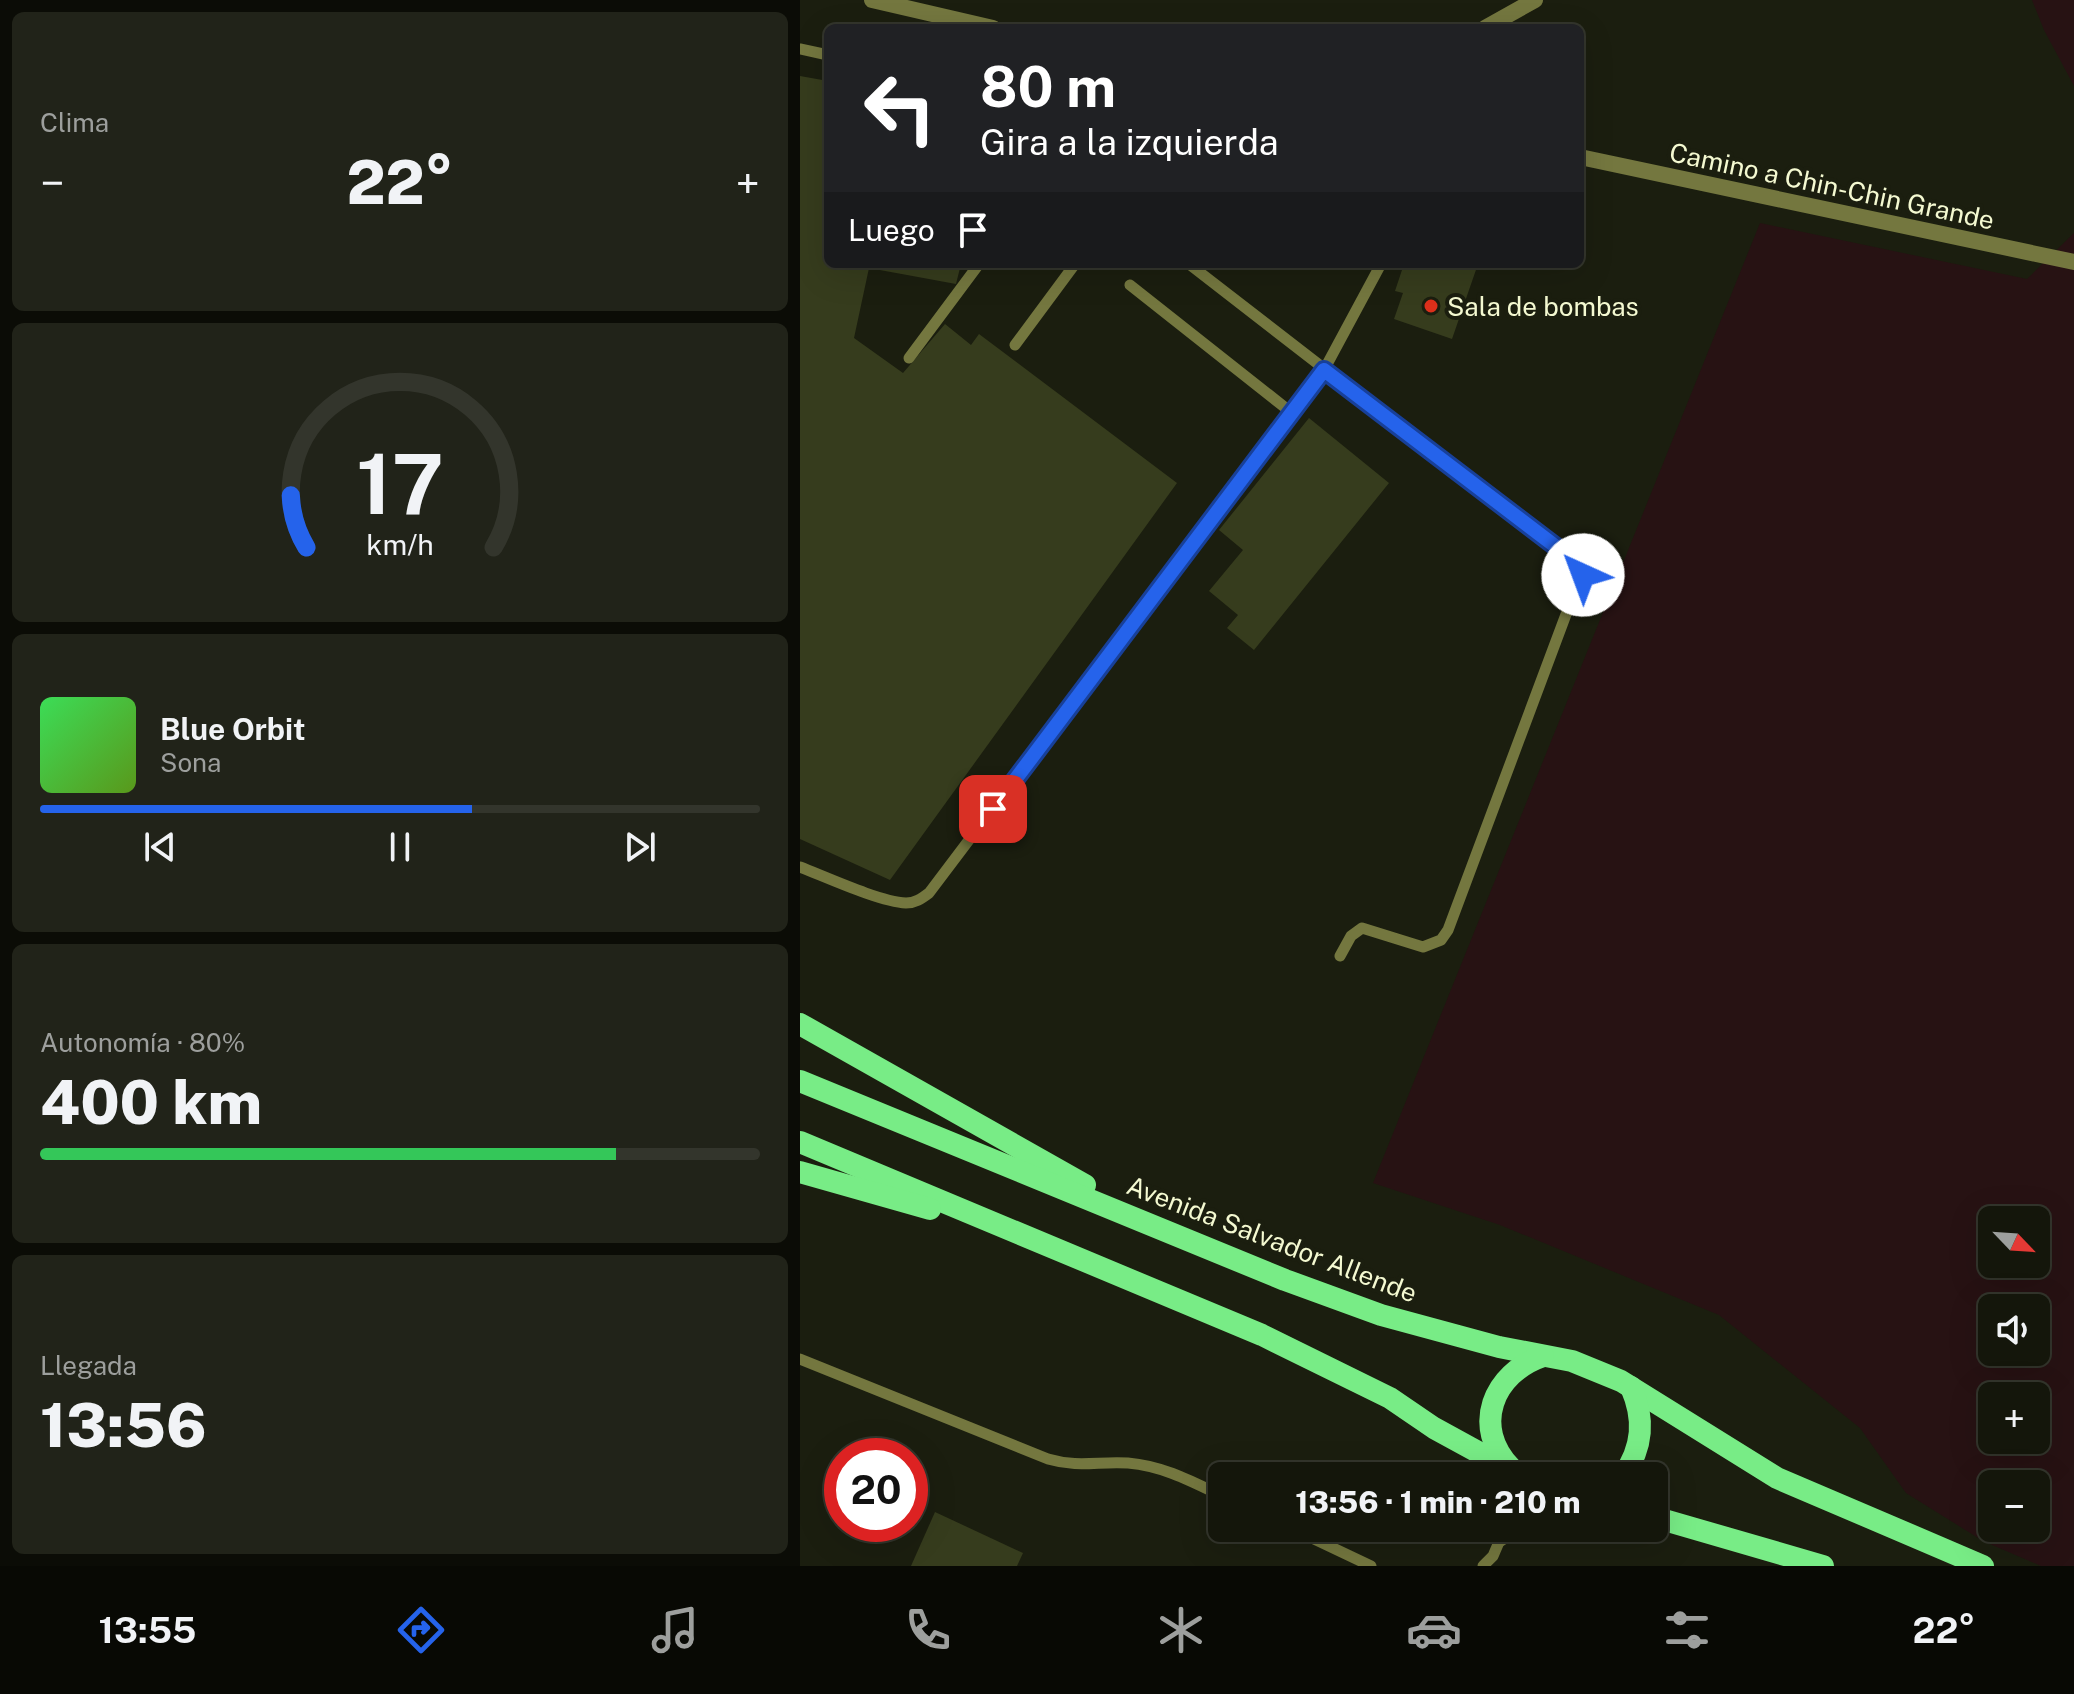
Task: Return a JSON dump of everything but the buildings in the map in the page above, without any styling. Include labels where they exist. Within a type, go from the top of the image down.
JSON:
[{"type":"highway","points":[[800,1024],[1173,1235]]},
{"type":"highway","name":"Avenida Salvador Allende","points":[[800,1081],[1173,1235],[1381,1315],[1598,1370],[1631,1387],[1777,1478],[1983,1566]]},
{"type":"highway","points":[[800,1142],[1262,1335],[1390,1398],[1434,1428],[1495,1462]]},
{"type":"highway","points":[[800,1172],[1027,1236]]},
{"type":"highway","points":[[1507,1462],[1496,1448],[1491,1425],[1494,1402],[1507,1377],[1543,1356]]},
{"type":"highway","points":[[1631,1387],[1639,1411],[1641,1435],[1631,1462]]},
{"type":"highway","points":[[1668,1521],[1823,1566]]},
{"type":"street","points":[[872,0],[976,24]]},
{"type":"street","points":[[1492,24],[1535,0]]},
{"type":"street","name":"Camino a Chin-Chin Grande","points":[[1584,158],[2074,262]]},
{"type":"lane","points":[[800,49],[824,54]]},
{"type":"lane","points":[[909,358],[976,268]]},
{"type":"lane","points":[[1015,345],[1072,268]]},
{"type":"lane","points":[[1194,268],[1583,569],[1448,930],[1441,940],[1423,947],[1362,928],[1351,936],[1340,956]]},
{"type":"lane","points":[[800,867],[898,902],[918,901],[929,893],[1324,370],[1379,268]]},
{"type":"lane","points":[[1130,285],[1292,413]]},
{"type":"lane","points":[[800,1359],[1048,1459],[1088,1466],[1117,1463],[1146,1466],[1188,1478],[1208,1489]]},
{"type":"lane","points":[[1320,1542],[1371,1566]]},
{"type":"lane","points":[[1483,1566],[1493,1556],[1500,1542]]},
{"type":"shaded area","points":[[2032,0],[2074,0],[2074,86],[2044,30]]},
{"type":"shaded area","points":[[1760,223],[2027,279],[2074,233],[2074,1566],[2041,1566],[1985,1542],[2050,1542],[2050,1470],[1978,1470],[1978,1538],[1906,1493],[1860,1428],[1719,1315],[1500,1225],[1373,1183]]},
{"type":"place","name":"Sala de bombas","points":[[1431,306]]},
{"type":"route","points":[[993,809],[1324,370],[1580,565],[1583,575]]}]
